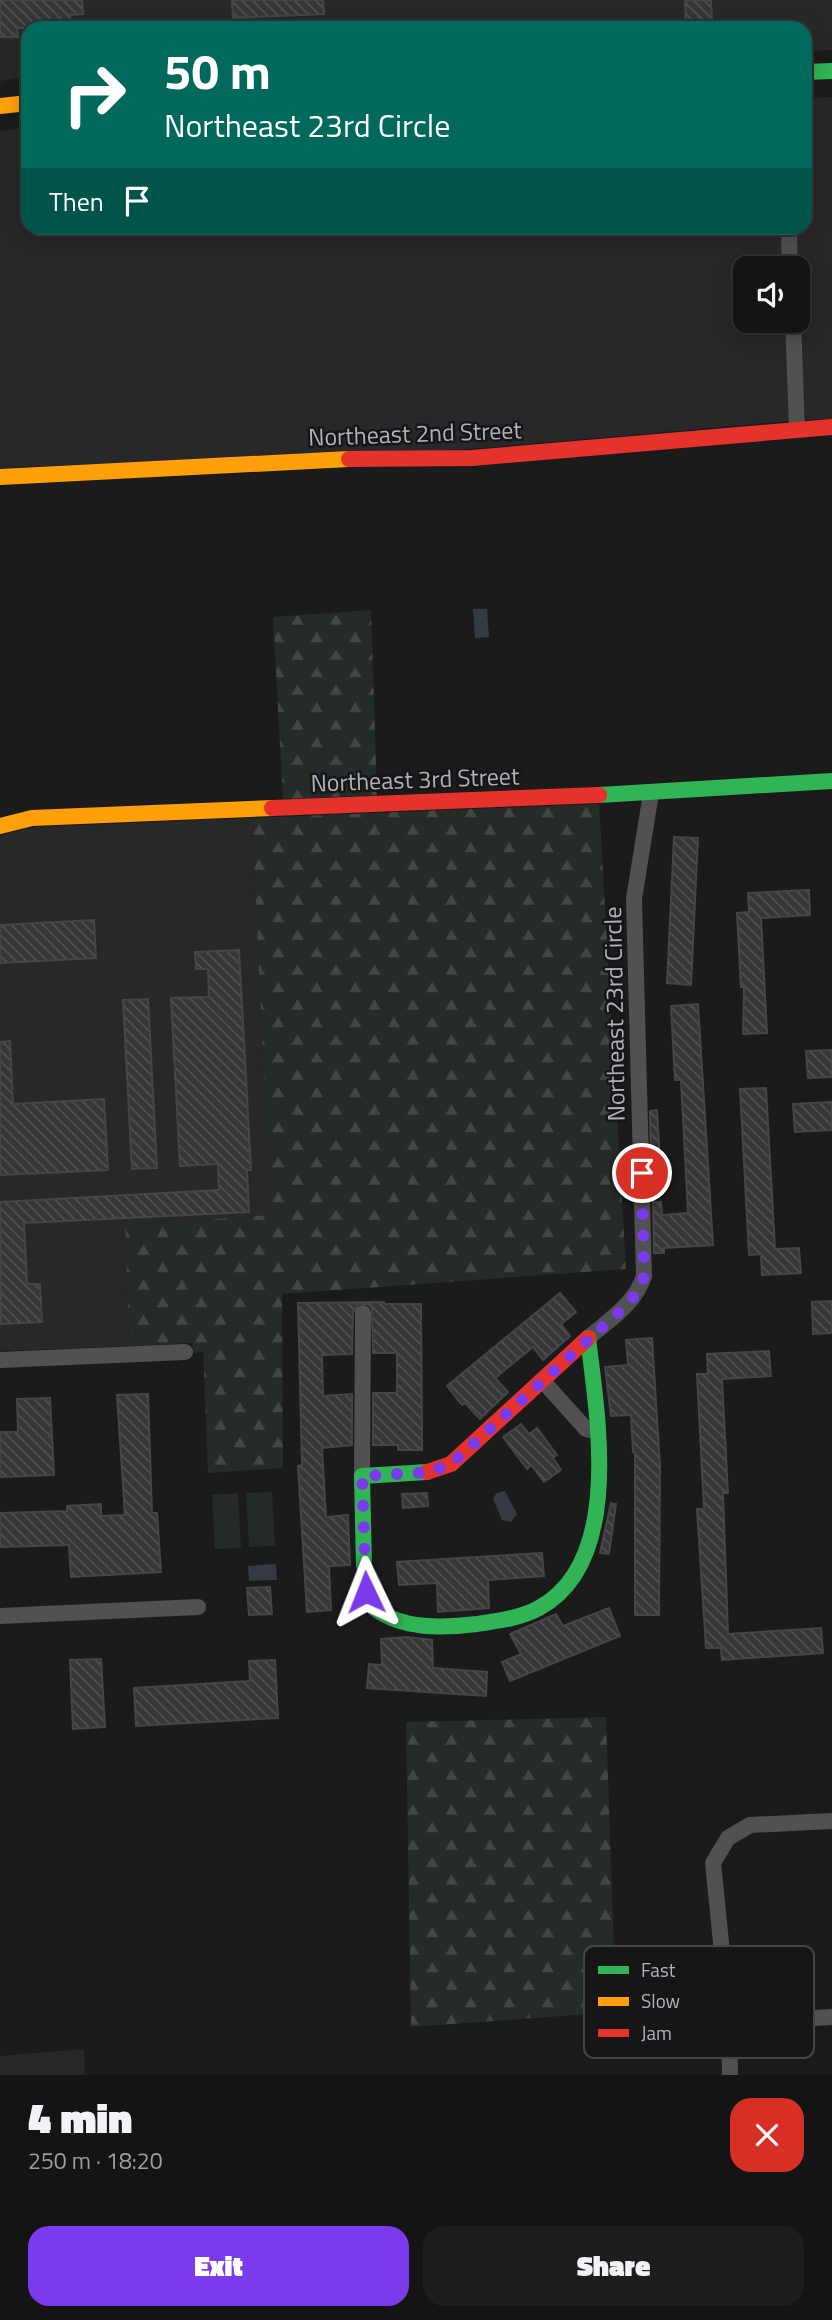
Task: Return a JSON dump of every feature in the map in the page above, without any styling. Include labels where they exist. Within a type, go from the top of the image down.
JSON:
[{"type":"street","points":[[812,72],[832,71]]},
{"type":"street","points":[[0,106],[21,104]]},
{"type":"street","points":[[789,235],[790,256]]},
{"type":"street","points":[[793,333],[797,429]]},
{"type":"street","name":"Northeast 2nd Street","points":[[0,477],[376,458],[472,458],[832,427]]},
{"type":"street","name":"Northeast 3rd Street","points":[[0,826],[32,818],[651,793],[832,781]]},
{"type":"street","name":"Northeast 23rd Circle","points":[[362,1476],[430,1472],[451,1464],[628,1304],[641,1286],[644,1276],[634,899],[651,793]]},
{"type":"street","points":[[363,1313],[362,1476],[366,1592],[380,1614],[406,1625],[495,1622],[524,1614],[550,1600],[582,1562],[589,1545],[599,1476],[598,1432],[588,1338]]},
{"type":"street","points":[[0,1360],[186,1352]]},
{"type":"street","points":[[542,1380],[586,1429],[598,1432]]},
{"type":"street","points":[[0,1616],[198,1607]]},
{"type":"street","points":[[721,1946],[713,1863],[728,1838],[750,1825],[832,1821]]},
{"type":"street","points":[[814,2018],[832,2017]]},
{"type":"shaded area","points":[[0,0],[832,0],[832,50],[812,51],[812,21],[21,21],[21,78],[0,81]]},
{"type":"shaded area","points":[[832,97],[832,419],[805,420],[801,333],[810,333],[810,256],[798,256],[797,235],[812,235],[812,98]]},
{"type":"shaded area","points":[[21,128],[21,235],[781,235],[782,256],[733,256],[733,333],[786,333],[789,421],[471,449],[0,468],[0,131]]},
{"type":"shaded area","points":[[473,609],[487,609],[489,637],[475,638]]},
{"type":"shaded area","points":[[252,818],[270,1215],[125,1225],[129,1346],[0,1351],[0,835],[33,827]]},
{"type":"shaded area","points":[[505,1491],[517,1514],[511,1522],[502,1520],[493,1498],[497,1493]]},
{"type":"shaded area","points":[[276,1564],[277,1580],[249,1581],[248,1566]]},
{"type":"shaded area","points":[[84,2049],[85,2075],[0,2075],[0,2056]]},
{"type":"green space","points":[[371,610],[377,795],[283,799],[273,617]]},
{"type":"green space","points":[[599,804],[626,1269],[282,1294],[283,1468],[208,1473],[203,1352],[193,1353],[192,1343],[129,1346],[125,1225],[270,1215],[252,818]]},
{"type":"green space","points":[[272,1492],[275,1546],[249,1547],[246,1493]]},
{"type":"green space","points":[[238,1493],[241,1548],[215,1549],[212,1495]]},
{"type":"green space","points":[[606,1717],[614,1946],[584,1946],[584,2014],[411,2027],[406,1722]]},
{"type":"building","points":[[0,0],[82,0],[83,14],[70,15],[70,21],[21,21],[21,28],[17,28],[18,37],[0,37]]},
{"type":"building","points":[[232,0],[323,0],[324,14],[233,18]]},
{"type":"building","points":[[685,0],[711,1],[712,21],[686,21]]},
{"type":"building","points":[[674,837],[698,838],[691,985],[667,983]]},
{"type":"building","points":[[809,890],[810,915],[761,918],[767,1033],[743,1034],[744,987],[741,987],[737,913],[749,912],[748,893]]},
{"type":"building","points":[[94,920],[96,958],[0,963],[0,925]]},
{"type":"building","points":[[239,950],[251,1170],[247,1170],[249,1212],[24,1223],[27,1284],[40,1284],[42,1322],[1,1324],[0,1202],[219,1190],[218,1164],[180,1166],[171,998],[209,997],[208,969],[196,969],[195,952]]},
{"type":"building","points":[[148,999],[157,1168],[132,1169],[123,1000]]},
{"type":"building","points":[[698,1004],[713,1245],[664,1248],[664,1253],[654,1253],[653,1202],[661,1202],[662,1215],[688,1213],[681,1080],[675,1080],[671,1006]]},
{"type":"building","points":[[10,1041],[13,1104],[104,1099],[108,1170],[0,1175],[0,1042]]},
{"type":"building","points":[[832,1050],[832,1077],[808,1078],[806,1051]]},
{"type":"building","points":[[766,1088],[775,1249],[799,1248],[801,1273],[762,1275],[761,1254],[749,1255],[740,1089]]},
{"type":"building","points":[[832,1102],[832,1130],[795,1132],[793,1104]]},
{"type":"building","points":[[657,1110],[660,1162],[651,1162],[650,1111]]},
{"type":"building","points":[[560,1293],[576,1312],[561,1324],[570,1336],[543,1360],[533,1347],[495,1378],[508,1392],[480,1419],[465,1403],[462,1405],[447,1386]]},
{"type":"building","points":[[832,1301],[832,1333],[813,1334],[812,1302]]},
{"type":"building","points":[[298,1303],[421,1304],[422,1450],[398,1450],[398,1445],[373,1445],[373,1393],[397,1393],[397,1353],[373,1353],[372,1308],[368,1304],[358,1304],[353,1313],[352,1354],[322,1355],[323,1396],[352,1394],[352,1445],[322,1448],[326,1517],[348,1515],[350,1565],[329,1566],[331,1610],[307,1612],[298,1466],[302,1465]]},
{"type":"building","points":[[652,1338],[660,1466],[659,1615],[635,1615],[635,1452],[631,1415],[611,1416],[605,1367],[628,1365],[626,1340]]},
{"type":"building","points":[[769,1351],[771,1376],[722,1379],[728,1493],[723,1493],[728,1634],[821,1628],[823,1653],[722,1660],[721,1648],[706,1648],[697,1509],[704,1509],[697,1374],[708,1374],[707,1354]]},
{"type":"building","points":[[148,1394],[152,1513],[157,1513],[161,1572],[71,1577],[69,1545],[0,1547],[0,1513],[67,1511],[67,1506],[101,1504],[101,1516],[125,1515],[117,1395]]},
{"type":"building","points":[[50,1398],[54,1475],[0,1477],[0,1432],[18,1432],[17,1399]]},
{"type":"building","points":[[521,1424],[529,1434],[537,1428],[557,1455],[553,1458],[561,1470],[544,1482],[531,1465],[527,1469],[503,1437]]},
{"type":"building","points":[[427,1493],[428,1506],[403,1508],[402,1494]]},
{"type":"building","points":[[611,1503],[616,1504],[609,1554],[600,1553]]},
{"type":"building","points":[[542,1553],[544,1576],[488,1580],[489,1608],[438,1612],[437,1583],[399,1585],[397,1562]]},
{"type":"building","points":[[270,1587],[272,1614],[249,1615],[247,1588]]},
{"type":"building","points":[[609,1608],[620,1636],[510,1681],[502,1662],[521,1654],[510,1634],[556,1614],[563,1626]]},
{"type":"building","points":[[407,1637],[432,1640],[433,1668],[487,1672],[486,1696],[367,1688],[369,1664],[382,1665],[381,1639]]},
{"type":"building","points":[[101,1659],[105,1727],[73,1729],[70,1660]]},
{"type":"building","points":[[275,1660],[278,1718],[136,1726],[134,1688],[250,1681],[249,1661]]},
{"type":"traffic: fast","points":[[812,72],[832,71]]},
{"type":"traffic: fast","points":[[599,795],[832,781]]},
{"type":"traffic: fast","points":[[427,1472],[362,1476],[364,1565],[374,1608],[410,1624],[477,1624],[525,1614],[539,1608],[566,1586],[584,1557],[594,1523],[599,1485],[599,1445],[588,1338]]},
{"type":"traffic: slow","points":[[0,106],[21,104]]},
{"type":"traffic: slow","points":[[0,477],[349,459]]},
{"type":"traffic: slow","points":[[0,826],[32,818],[272,808]]},
{"type":"traffic: jam","points":[[349,459],[472,458],[832,427]]},
{"type":"traffic: jam","points":[[272,808],[599,795]]},
{"type":"traffic: jam","points":[[427,1472],[451,1464],[588,1338]]},
{"type":"route","points":[[366,1592],[362,1476],[419,1474],[451,1464],[628,1304],[641,1286],[644,1276],[642,1173]]}]
